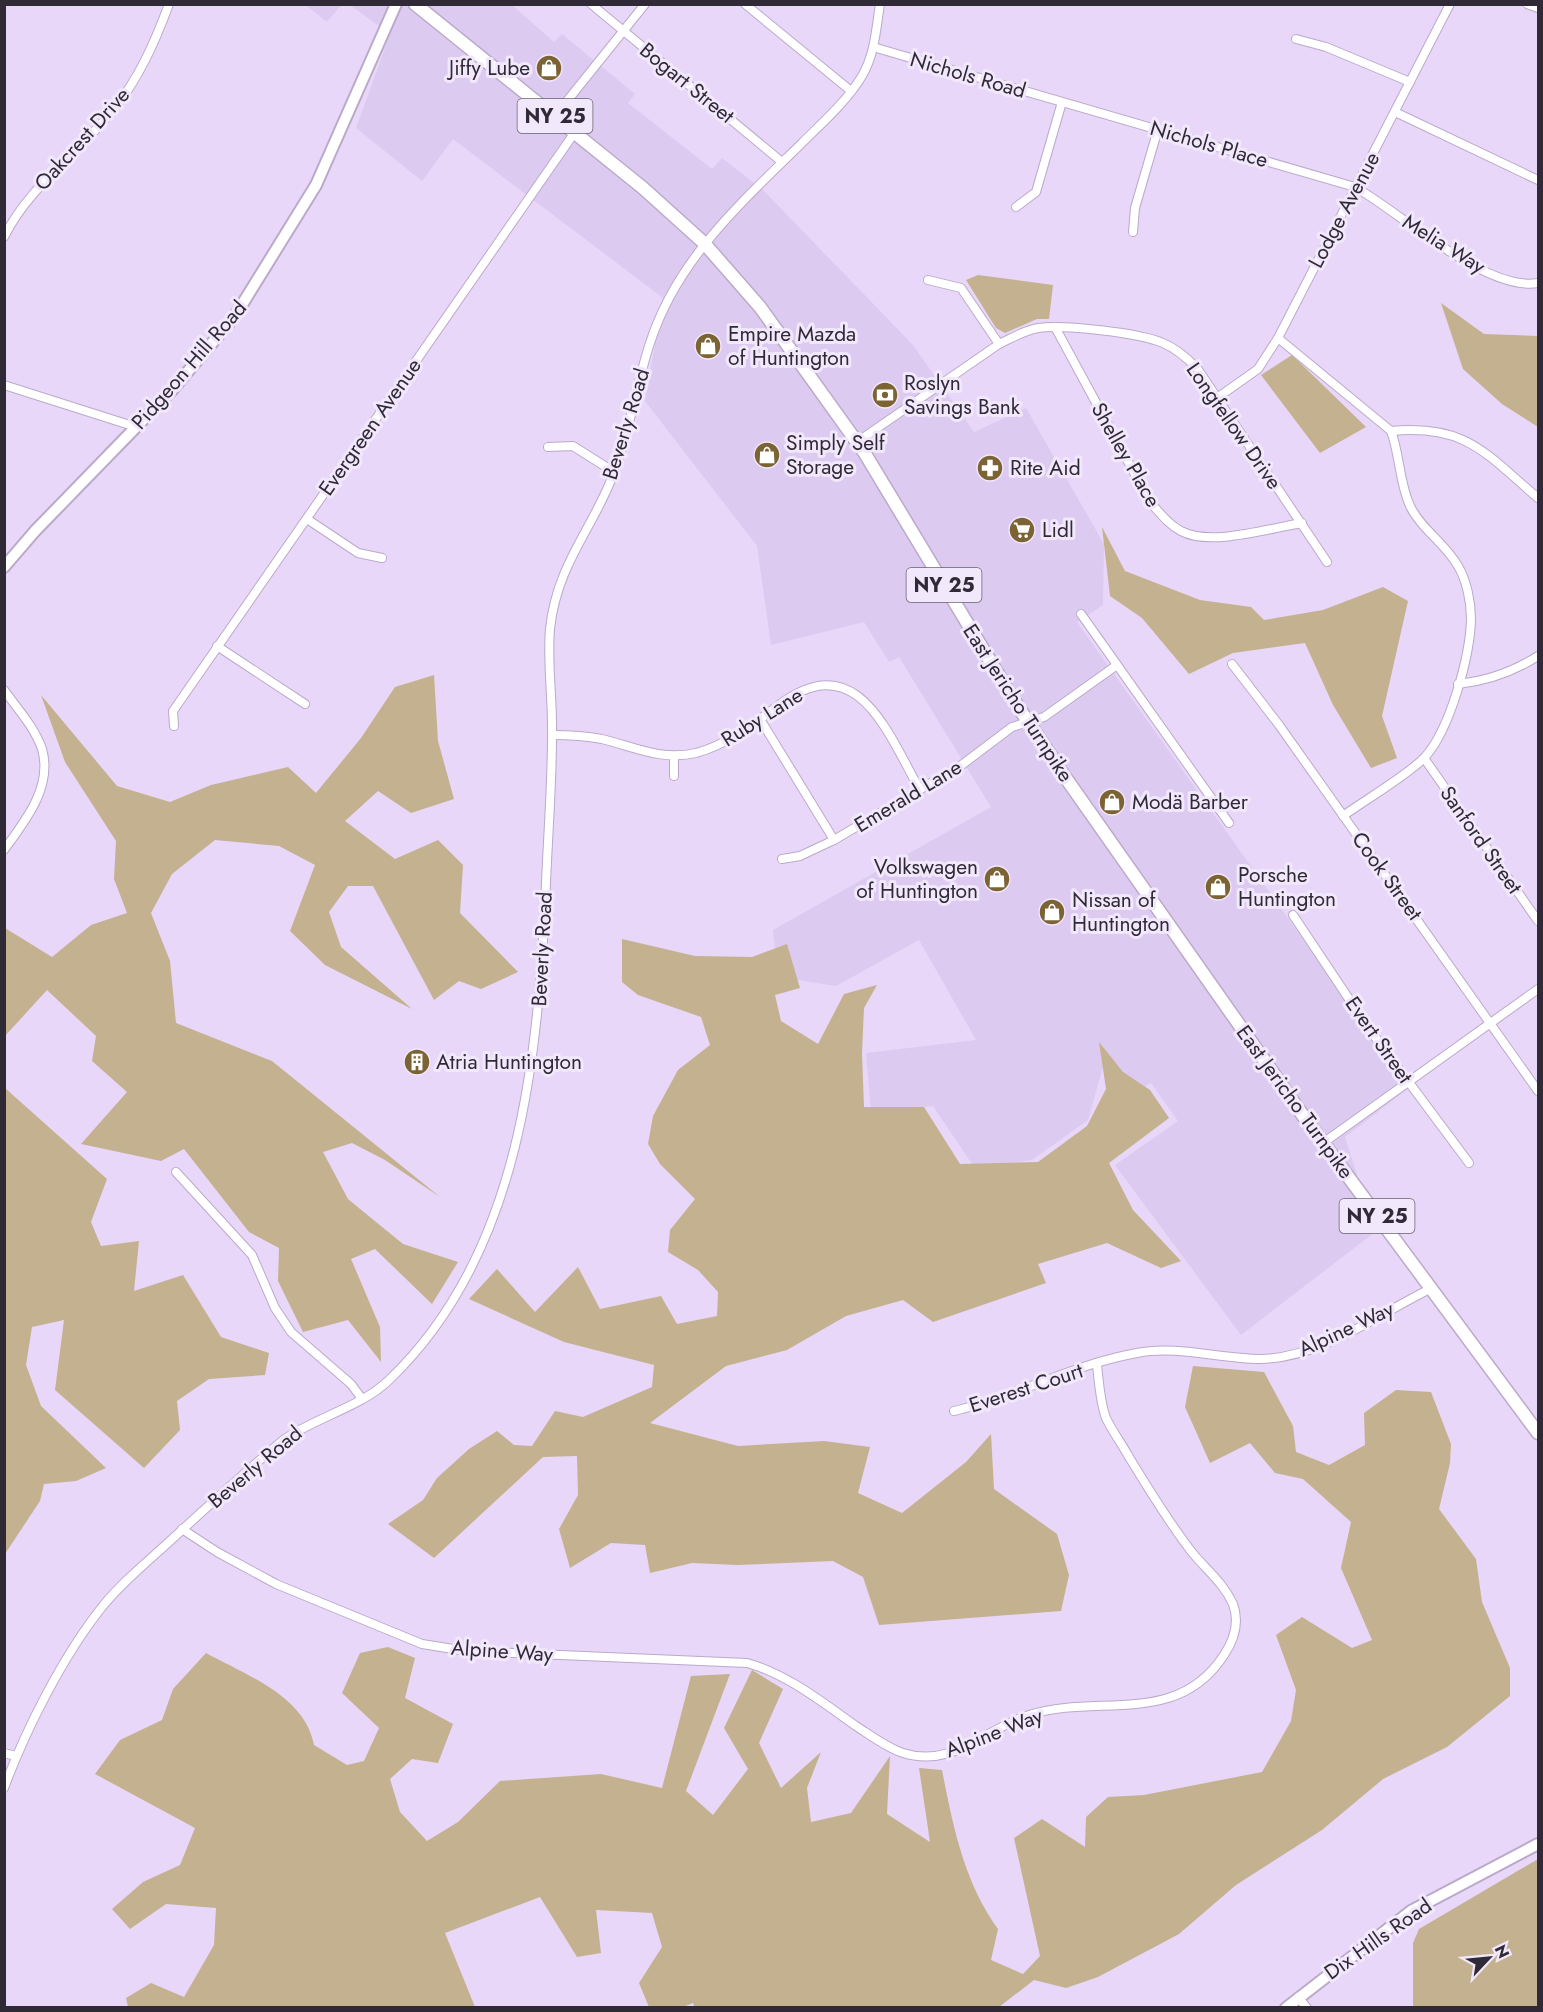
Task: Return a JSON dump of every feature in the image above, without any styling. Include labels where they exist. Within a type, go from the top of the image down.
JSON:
[{"type":"main road","name":"East Jericho Turnpike","points":[[415,4],[643,188],[704,243],[764,312],[857,442],[1028,722],[1323,1143],[1539,1433]]},
{"type":"street","name":"Oakcrest Drive","points":[[4,237],[25,202],[39,185],[114,109],[146,61],[169,4]]},
{"type":"street","name":"Pidgeon Hill Road","points":[[4,567],[42,524],[136,427],[236,316],[292,228],[337,141],[396,4]]},
{"type":"street","name":"Bogart Street","points":[[591,4],[782,162]]},
{"type":"street","points":[[555,116],[645,4]]},
{"type":"street","points":[[745,4],[852,91]]},
{"type":"street","name":"Beverly Road","points":[[4,1788],[16,1756],[88,1625],[111,1598],[182,1529],[282,1441],[312,1421],[362,1399],[385,1384],[432,1331],[481,1246],[509,1173],[538,1018],[552,735],[549,649],[554,605],[570,557],[614,472],[658,321],[683,272],[704,243],[852,91],[862,77],[873,48],[880,4]]},
{"type":"street","name":"Lodge Avenue","points":[[1218,398],[1258,369],[1278,338],[1450,4]]},
{"type":"street","points":[[1527,4],[1539,8]]},
{"type":"street","points":[[1296,39],[1326,47],[1410,82]]},
{"type":"street","name":"Nichols Road","points":[[873,48],[1062,102]]},
{"type":"street","points":[[1016,207],[1036,192],[1062,102]]},
{"type":"street","name":"Nichols Place","points":[[1062,102],[1356,187]]},
{"type":"street","points":[[1395,112],[1539,180]]},
{"type":"street","points":[[1133,232],[1135,208],[1158,129]]},
{"type":"street","name":"Evergreen Avenue","points":[[174,726],[173,711],[575,132]]},
{"type":"street","name":"Melia Way","points":[[1356,187],[1434,241],[1490,273],[1527,285],[1539,283]]},
{"type":"street","points":[[927,280],[961,288],[999,344]]},
{"type":"street","name":"Longfellow Drive","points":[[857,442],[999,344],[1038,328],[1055,327],[1148,337],[1185,356],[1218,398],[1327,562]]},
{"type":"street","name":"Shelley Place","points":[[1055,327],[1150,502],[1168,522],[1183,532],[1206,538],[1302,523]]},
{"type":"street","points":[[1278,338],[1391,431],[1399,452],[1404,490],[1410,508],[1453,559],[1465,583],[1471,618],[1458,684],[1440,736],[1424,758],[1343,816]]},
{"type":"street","points":[[4,385],[136,427]]},
{"type":"street","points":[[1391,431],[1418,428],[1472,442],[1539,498]]},
{"type":"street","points":[[548,447],[573,446],[614,472]]},
{"type":"street","points":[[307,519],[358,554],[382,558]]},
{"type":"street","points":[[1081,614],[1229,823]]},
{"type":"street","points":[[217,646],[306,704]]},
{"type":"street","points":[[1458,684],[1479,682],[1508,673],[1539,656]]},
{"type":"street","name":"Cook Street","points":[[1232,664],[1539,1091]]},
{"type":"street","name":"Emerald Lane","points":[[782,859],[800,856],[834,840],[963,764],[1012,727],[1044,717],[1117,665]]},
{"type":"street","name":"Ruby Lane","points":[[552,735],[592,738],[647,753],[674,756],[716,745],[760,719],[800,691],[815,685],[834,685],[850,690],[863,698],[876,712],[920,790]]},
{"type":"street","points":[[4,690],[33,731],[42,748],[43,762],[41,790],[4,850]]},
{"type":"street","points":[[760,719],[834,840]]},
{"type":"street","points":[[674,756],[674,776]]},
{"type":"street","name":"Sanford Street","points":[[1424,758],[1539,921]]},
{"type":"street","name":"Evert Street","points":[[1293,915],[1408,1083],[1469,1163]]},
{"type":"street","points":[[1323,1143],[1539,990]]},
{"type":"street","points":[[176,1172],[252,1255],[275,1308],[291,1332],[351,1384],[362,1399]]},
{"type":"street","name":"Alpine Way","points":[[182,1529],[276,1584],[422,1644],[466,1651],[747,1663],[768,1669],[873,1737],[903,1753],[932,1756],[955,1753],[978,1743],[1004,1725],[1030,1714],[1156,1702],[1180,1695],[1217,1665],[1237,1628],[1233,1605],[1216,1576],[1198,1560],[1159,1507],[1106,1418],[1097,1365],[1139,1352],[1167,1351],[1262,1359],[1300,1354],[1432,1288]]},
{"type":"street","name":"Everest Court","points":[[954,1411],[988,1403],[1064,1373],[1097,1365]]},
{"type":"street","points":[[4,1754],[16,1756]]},
{"type":"street","name":"Dix Hills Road","points":[[1286,2007],[1412,1911],[1539,1844]]},
{"type":"street","points":[[1298,1997],[1307,2007]]},
{"type":"shaded area","points":[[306,5],[341,5],[327,22]]},
{"type":"shaded area","points":[[350,5],[512,5],[554,42],[562,34],[635,94],[628,103],[712,169],[722,158],[763,190],[913,345],[974,432],[1026,408],[1104,544],[1103,605],[1077,622],[1409,1088],[1345,1137],[1375,1232],[1241,1335],[1115,1165],[1178,1121],[1151,1083],[1131,1096],[1105,1060],[1088,1120],[1032,1160],[974,1167],[933,1106],[871,1112],[866,1053],[976,1040],[919,940],[836,986],[778,977],[773,930],[991,807],[899,657],[889,662],[864,622],[771,645],[757,546],[645,401],[663,298],[453,139],[422,181],[356,128],[390,34]]},
{"type":"shaded area","points":[[978,275],[1053,285],[1049,319],[1037,319],[1005,333],[996,328],[966,280]]},
{"type":"shaded area","points":[[1441,303],[1484,334],[1538,336],[1538,427],[1502,404],[1463,369]]},
{"type":"shaded area","points":[[1292,355],[1366,427],[1320,453],[1261,375]]},
{"type":"shaded area","points":[[1102,527],[1125,571],[1200,600],[1251,607],[1264,620],[1323,610],[1383,587],[1408,601],[1382,716],[1397,758],[1371,768],[1333,705],[1305,643],[1233,653],[1189,674],[1142,618],[1110,596]]},
{"type":"shaded area","points":[[434,675],[438,741],[454,799],[411,813],[378,791],[345,821],[395,859],[438,840],[463,865],[460,913],[518,972],[481,989],[459,981],[434,1000],[373,886],[348,886],[329,912],[341,947],[412,1009],[325,965],[290,931],[315,865],[279,846],[215,840],[172,874],[151,913],[170,961],[176,1023],[272,1061],[440,1197],[385,1160],[352,1143],[323,1152],[348,1199],[403,1244],[458,1262],[432,1304],[375,1249],[351,1259],[380,1327],[381,1362],[348,1320],[303,1332],[278,1281],[279,1248],[249,1232],[184,1149],[161,1161],[81,1144],[127,1092],[92,1061],[96,1036],[47,990],[5,1036],[5,928],[52,957],[91,925],[127,913],[114,879],[116,841],[65,762],[41,695],[117,786],[170,802],[211,785],[288,767],[316,793],[361,738],[395,687]]},
{"type":"shaded area","points":[[622,939],[695,956],[752,957],[787,944],[800,988],[775,995],[781,1021],[818,1044],[844,994],[877,985],[864,1008],[862,1053],[864,1107],[924,1107],[960,1164],[1038,1162],[1087,1126],[1106,1089],[1099,1042],[1123,1072],[1150,1090],[1169,1118],[1109,1163],[1133,1210],[1181,1261],[1161,1268],[1107,1243],[1038,1264],[1046,1283],[933,1322],[903,1300],[846,1316],[787,1350],[726,1366],[650,1423],[738,1446],[824,1441],[870,1447],[858,1493],[902,1513],[966,1462],[991,1434],[994,1489],[1057,1534],[1069,1575],[1061,1611],[879,1625],[863,1577],[833,1561],[737,1565],[692,1563],[650,1573],[645,1545],[611,1543],[570,1568],[559,1529],[578,1495],[577,1456],[543,1457],[434,1558],[388,1524],[423,1500],[437,1478],[469,1449],[497,1431],[514,1445],[532,1446],[555,1411],[583,1417],[652,1387],[654,1365],[564,1342],[469,1299],[497,1269],[535,1312],[578,1267],[600,1309],[661,1296],[677,1324],[717,1316],[718,1292],[698,1270],[668,1252],[670,1230],[695,1199],[660,1164],[648,1144],[653,1116],[678,1070],[710,1045],[701,1017],[638,995],[622,982]]},
{"type":"shaded area","points":[[5,1088],[107,1179],[91,1222],[101,1246],[139,1241],[134,1291],[183,1275],[221,1337],[269,1353],[265,1375],[209,1379],[177,1401],[180,1430],[144,1468],[55,1390],[64,1320],[32,1327],[26,1365],[41,1406],[106,1468],[76,1481],[44,1484],[40,1501],[5,1554]]},
{"type":"shaded area","points":[[1193,1366],[1264,1372],[1293,1426],[1296,1452],[1329,1465],[1365,1445],[1364,1413],[1396,1390],[1431,1392],[1451,1444],[1450,1463],[1439,1509],[1476,1559],[1482,1602],[1510,1668],[1510,1696],[1447,1747],[1383,1779],[1322,1830],[1236,1885],[1179,1934],[1098,1977],[1066,1988],[1034,1980],[999,2007],[695,2008],[693,2003],[683,2007],[649,2007],[639,1983],[662,1947],[652,1913],[596,1910],[601,1953],[577,1957],[540,1897],[445,1933],[475,2007],[128,2007],[126,1998],[151,1983],[184,1997],[214,1945],[216,1908],[166,1904],[130,1929],[112,1909],[143,1882],[180,1865],[195,1828],[95,1774],[120,1740],[162,1720],[173,1689],[206,1653],[255,1679],[286,1700],[299,1713],[314,1745],[347,1765],[364,1761],[379,1728],[342,1693],[360,1653],[388,1647],[415,1658],[405,1698],[453,1724],[438,1763],[412,1759],[390,1779],[400,1812],[427,1841],[458,1822],[500,1781],[601,1774],[662,1788],[691,1676],[730,1674],[686,1791],[713,1815],[748,1769],[724,1728],[752,1670],[783,1689],[759,1743],[781,1788],[821,1752],[807,1788],[811,1822],[851,1813],[890,1756],[887,1814],[930,1842],[919,1768],[942,1770],[961,1853],[968,1873],[986,1911],[998,1929],[991,1960],[1023,1974],[1040,1956],[1014,1838],[1042,1819],[1085,1847],[1086,1817],[1108,1797],[1144,1795],[1262,1772],[1291,1721],[1296,1690],[1276,1635],[1302,1617],[1352,1648],[1372,1640],[1341,1568],[1351,1522],[1303,1479],[1275,1473],[1250,1443],[1210,1463],[1185,1407]]},
{"type":"shaded area","points":[[1538,1859],[1538,2007],[1413,2007],[1413,1943],[1419,1929]]},
{"type":"place","name":"Jiffy Lube","points":[[549,68]]},
{"type":"place","name":"Empire Mazda of Huntington","points":[[708,346]]},
{"type":"place","name":"Roslyn Savings Bank","points":[[885,395]]},
{"type":"place","name":"Simply Self Storage","points":[[767,455]]},
{"type":"place","name":"Rite Aid","points":[[990,468]]},
{"type":"place","name":"Lidl","points":[[1022,530]]},
{"type":"place","name":"Modä Barber","points":[[1112,802]]},
{"type":"place","name":"Volkswagen of Huntington","points":[[997,879]]},
{"type":"place","name":"Porsche Huntington","points":[[1218,887]]},
{"type":"place","name":"Nissan of Huntington","points":[[1052,912]]},
{"type":"place","name":"Atria Huntington","points":[[417,1062]]}]
